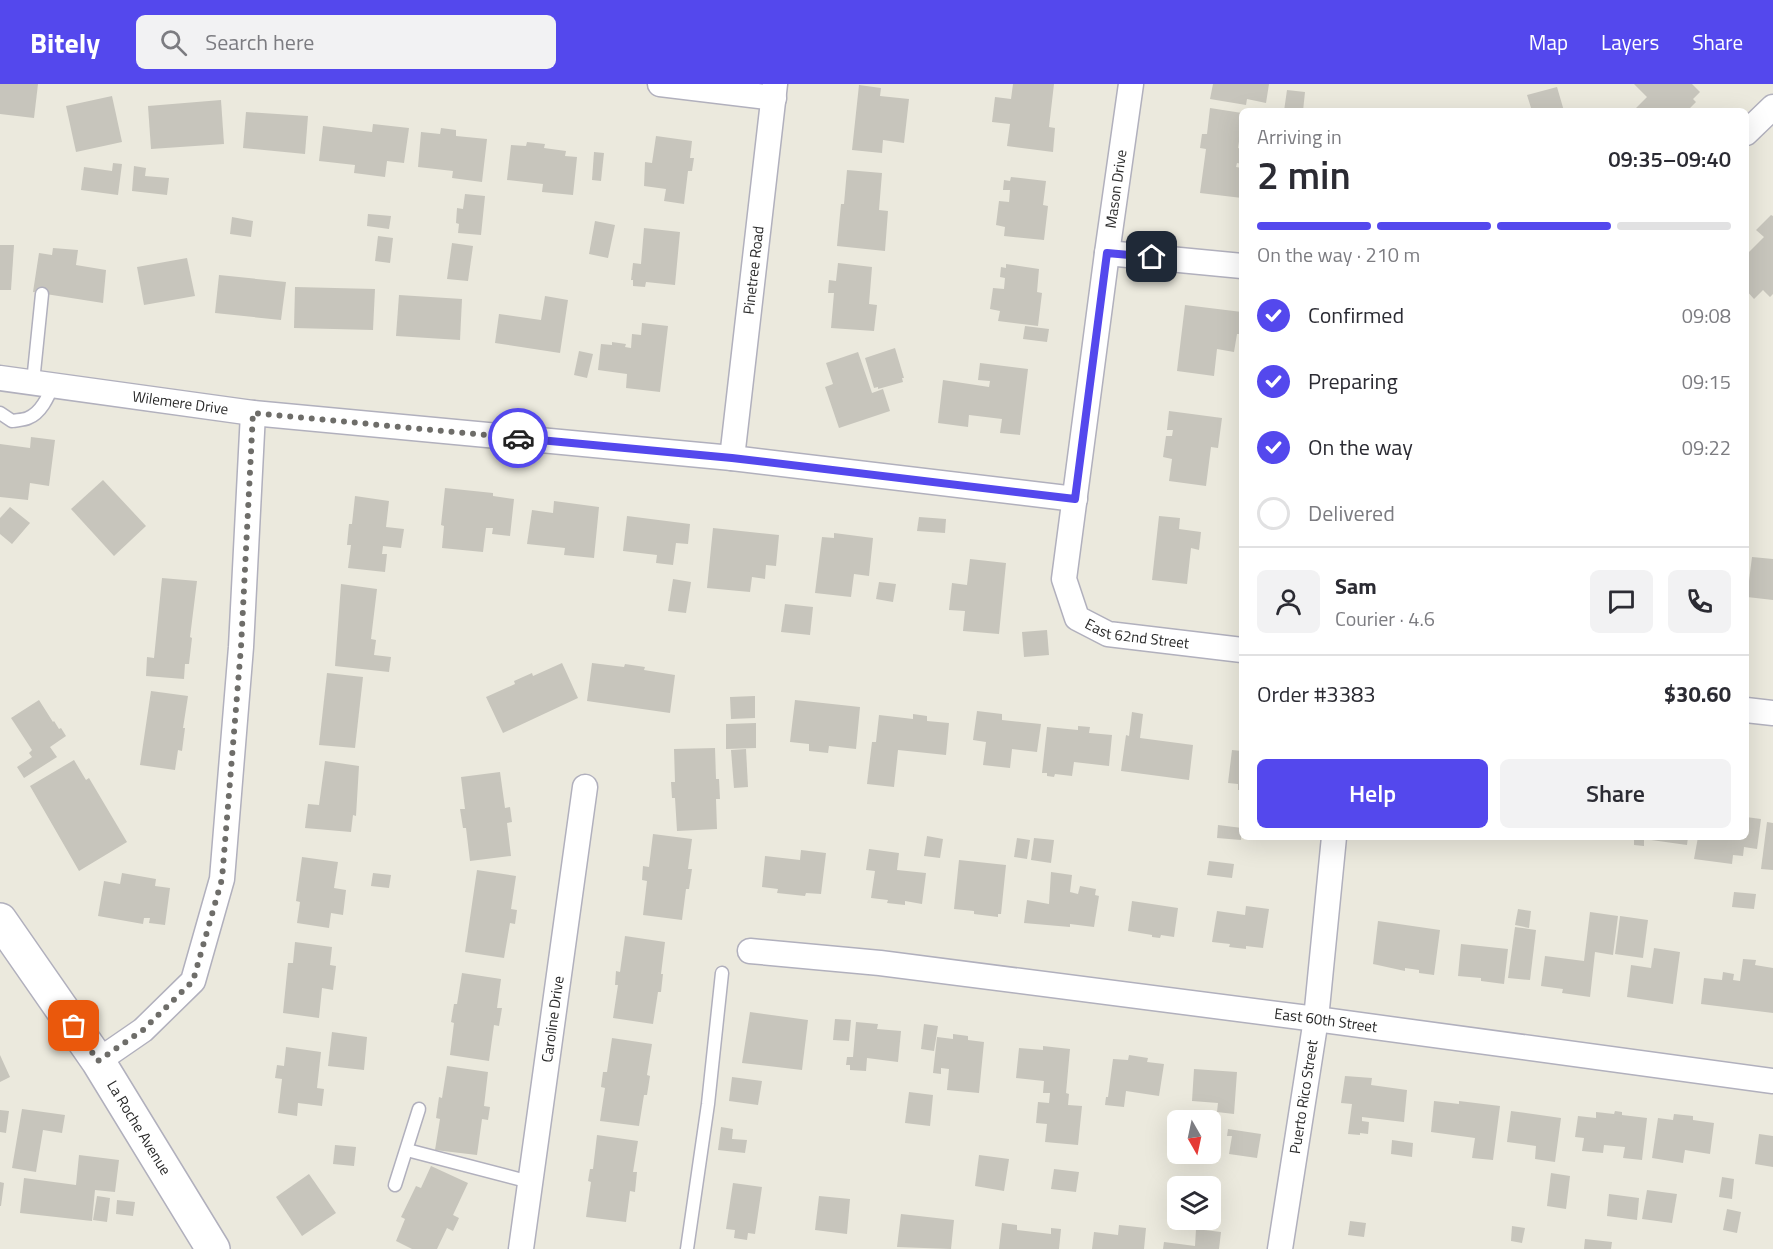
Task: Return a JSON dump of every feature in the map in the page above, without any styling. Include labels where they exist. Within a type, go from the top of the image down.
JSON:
[{"type":"main road","name":"La Roche Avenue","points":[[0,920],[98,1061],[213,1249]]},
{"type":"street","points":[[660,84],[775,91]]},
{"type":"street","name":"Mason Drive","points":[[1064,579],[1131,84]]},
{"type":"street","name":"Pinetree Road","points":[[732,458],[775,91]]},
{"type":"street","points":[[1749,130],[1773,107]]},
{"type":"street","points":[[1107,253],[1239,266]]},
{"type":"street","name":"Wilemere Drive","points":[[0,378],[253,413],[732,458],[1075,499]]},
{"type":"street","points":[[98,1061],[143,1030],[193,981],[222,879],[241,647],[253,413]]},
{"type":"street","name":"East 62nd Street","points":[[1064,579],[1077,618],[1108,634],[1239,650]]},
{"type":"street","points":[[1749,710],[1773,713]]},
{"type":"street","name":"Caroline Drive","points":[[521,1249],[585,787]]},
{"type":"street","name":"Puerto Rico Street","points":[[1280,1249],[1316,1019],[1334,840]]},
{"type":"street","name":"East 60th Street","points":[[750,951],[880,963],[1773,1081]]},
{"type":"lane","points":[[0,413],[12,421],[29,418],[48,398],[43,384],[42,294]]},
{"type":"lane","points":[[687,1249],[708,1104],[722,973]]},
{"type":"lane","points":[[395,1185],[419,1109]]},
{"type":"lane","points":[[407,1150],[530,1182]]},
{"type":"building","points":[[0,84],[38,84],[34,118],[0,114]]},
{"type":"building","points":[[1013,84],[1054,84],[1049,127],[1055,128],[1053,152],[1007,146],[1010,124],[992,122],[995,97],[1011,99]]},
{"type":"building","points":[[1213,84],[1269,84],[1266,103],[1247,99],[1246,105],[1210,99]]},
{"type":"building","points":[[1634,84],[1692,84],[1700,92],[1693,99],[1696,102],[1690,108],[1636,108],[1647,97]]},
{"type":"building","points":[[859,85],[881,88],[880,96],[909,99],[904,143],[883,140],[882,153],[852,150]]},
{"type":"building","points":[[1557,87],[1563,108],[1531,108],[1527,95]]},
{"type":"building","points":[[1287,90],[1305,92],[1303,108],[1284,108]]},
{"type":"building","points":[[112,96],[122,142],[76,152],[66,106]]},
{"type":"building","points":[[221,100],[224,144],[151,149],[148,106]]},
{"type":"building","points":[[1210,108],[1239,113],[1239,163],[1236,167],[1239,168],[1239,198],[1200,193],[1206,149],[1200,148],[1202,134],[1207,134]]},
{"type":"building","points":[[246,112],[308,116],[305,154],[243,148]]},
{"type":"building","points":[[373,124],[409,128],[404,163],[387,161],[385,177],[354,173],[355,165],[319,161],[323,126],[372,132]]},
{"type":"building","points":[[441,128],[456,130],[456,136],[487,139],[482,182],[452,178],[453,171],[418,167],[421,132],[440,134]]},
{"type":"building","points":[[656,136],[692,141],[690,158],[694,158],[692,171],[688,171],[684,204],[664,201],[666,189],[644,186],[645,162],[652,163]]},
{"type":"building","points":[[527,142],[545,144],[544,148],[566,151],[565,156],[577,157],[573,195],[542,192],[543,184],[507,180],[511,145],[526,146]]},
{"type":"building","points":[[594,152],[604,153],[601,181],[592,180]]},
{"type":"building","points":[[113,163],[122,164],[118,195],[81,190],[84,167],[112,171]]},
{"type":"building","points":[[134,166],[146,168],[145,176],[169,178],[167,195],[132,191]]},
{"type":"building","points":[[847,170],[882,173],[879,210],[888,211],[885,251],[837,246]]},
{"type":"building","points":[[1011,177],[1046,181],[1043,205],[1048,206],[1044,240],[1004,236],[1005,227],[996,225],[999,201],[1009,202],[1010,190],[1003,190],[1004,180],[1010,181]]},
{"type":"building","points":[[465,194],[485,196],[481,235],[458,233],[457,208],[463,209]]},
{"type":"building","points":[[368,214],[391,216],[389,229],[367,226]]},
{"type":"building","points":[[1771,215],[1773,216],[1773,294],[1770,297],[1763,290],[1754,299],[1749,293],[1749,252],[1764,237],[1756,230]]},
{"type":"building","points":[[232,217],[253,221],[251,237],[230,234]]},
{"type":"building","points":[[595,221],[615,225],[608,258],[589,254]]},
{"type":"building","points":[[644,228],[680,232],[675,285],[646,282],[645,287],[633,286],[633,280],[631,280],[633,263],[641,264]]},
{"type":"building","points":[[378,236],[393,238],[390,263],[375,261]]},
{"type":"building","points":[[452,243],[473,246],[468,281],[447,279]]},
{"type":"building","points":[[0,245],[14,245],[11,290],[0,290]]},
{"type":"building","points":[[53,248],[78,250],[76,265],[106,270],[103,303],[33,292],[39,253],[52,255]]},
{"type":"building","points":[[187,258],[195,296],[144,305],[137,267]]},
{"type":"building","points":[[838,263],[872,267],[869,304],[877,305],[874,331],[831,328],[834,293],[828,293],[829,280],[836,281]]},
{"type":"building","points":[[1006,264],[1039,269],[1037,292],[1042,293],[1038,326],[998,321],[1000,311],[990,309],[993,288],[1004,289],[1005,278],[1000,277],[1001,267],[1006,268]]},
{"type":"building","points":[[219,275],[286,282],[281,320],[215,313]]},
{"type":"building","points":[[295,287],[375,289],[373,330],[294,328]]},
{"type":"building","points":[[399,295],[462,299],[460,340],[396,336]]},
{"type":"building","points":[[545,296],[568,300],[560,353],[495,343],[499,314],[541,320]]},
{"type":"building","points":[[1185,305],[1239,312],[1239,334],[1237,334],[1234,352],[1217,349],[1214,376],[1177,371]]},
{"type":"building","points":[[642,323],[668,326],[660,392],[626,388],[627,374],[598,370],[601,344],[612,345],[612,342],[626,344],[625,347],[631,348],[632,334],[641,335]]},
{"type":"building","points":[[1025,326],[1049,329],[1047,342],[1023,339]]},
{"type":"building","points":[[895,348],[904,378],[902,378],[903,382],[874,388],[865,358]]},
{"type":"building","points":[[579,351],[593,354],[587,378],[574,375]]},
{"type":"building","points":[[858,352],[872,393],[883,389],[890,411],[839,428],[825,387],[833,384],[826,363]]},
{"type":"building","points":[[980,363],[1028,369],[1020,435],[1000,433],[1002,419],[969,415],[968,427],[938,423],[943,380],[989,387],[990,381],[978,380]]},
{"type":"building","points":[[1169,411],[1222,418],[1218,448],[1211,447],[1206,486],[1169,481],[1172,459],[1163,457],[1166,436],[1172,436],[1173,430],[1167,430]]},
{"type":"building","points":[[31,437],[55,440],[49,486],[30,483],[28,500],[0,497],[0,444],[30,448]]},
{"type":"building","points":[[103,480],[146,526],[114,556],[71,509]]},
{"type":"building","points":[[445,488],[493,493],[493,496],[514,499],[510,536],[492,534],[493,528],[486,528],[483,552],[442,548],[444,526],[441,525]]},
{"type":"building","points":[[355,496],[389,501],[386,527],[404,529],[401,548],[383,546],[382,554],[387,554],[385,572],[348,568],[351,545],[347,545],[349,524],[352,524]]},
{"type":"building","points":[[554,501],[599,507],[594,558],[564,555],[565,548],[527,544],[532,510],[553,513]]},
{"type":"building","points":[[10,507],[30,523],[12,544],[0,534],[0,518]]},
{"type":"building","points":[[627,516],[690,524],[688,544],[676,543],[673,565],[656,563],[657,555],[623,551]]},
{"type":"building","points":[[1159,516],[1180,518],[1179,529],[1201,532],[1199,550],[1191,548],[1187,584],[1152,580]]},
{"type":"building","points":[[919,517],[946,519],[945,533],[917,531]]},
{"type":"building","points":[[713,528],[779,535],[776,566],[766,565],[765,579],[752,577],[750,592],[707,588]]},
{"type":"building","points":[[834,533],[873,538],[869,576],[854,574],[851,597],[815,593],[822,537],[834,538]]},
{"type":"building","points":[[1752,557],[1773,559],[1773,600],[1749,597]]},
{"type":"building","points":[[970,559],[1006,563],[999,634],[963,631],[965,611],[949,610],[952,583],[967,585]]},
{"type":"building","points":[[162,578],[197,581],[189,664],[185,664],[184,679],[146,676],[147,657],[154,658]]},
{"type":"building","points":[[673,579],[691,582],[686,613],[668,611]]},
{"type":"building","points":[[879,582],[896,584],[893,602],[876,599]]},
{"type":"building","points":[[341,584],[377,589],[371,639],[376,640],[374,655],[391,657],[389,672],[335,666]]},
{"type":"building","points":[[785,604],[813,607],[810,635],[781,632]]},
{"type":"building","points":[[1047,630],[1049,655],[1024,657],[1022,632]]},
{"type":"building","points":[[562,663],[578,698],[503,733],[486,697],[515,684],[514,681],[532,673],[533,676]]},
{"type":"building","points":[[592,663],[624,667],[625,664],[675,675],[670,713],[587,701]]},
{"type":"building","points":[[327,673],[363,677],[355,748],[319,745]]},
{"type":"building","points":[[151,691],[188,696],[182,751],[178,750],[175,770],[140,765]]},
{"type":"building","points":[[755,696],[755,718],[731,719],[730,697]]},
{"type":"building","points":[[39,700],[53,722],[66,736],[50,747],[57,757],[24,778],[17,767],[32,757],[29,753],[32,750],[11,718]]},
{"type":"building","points":[[795,700],[860,707],[856,749],[829,746],[828,753],[809,751],[809,744],[790,742]]},
{"type":"building","points":[[977,711],[1002,714],[1002,720],[1041,724],[1037,752],[1012,749],[1010,768],[983,765],[986,742],[973,740]]},
{"type":"building","points":[[1132,712],[1143,714],[1140,738],[1193,745],[1189,780],[1121,771]]},
{"type":"building","points":[[913,714],[927,716],[927,721],[949,723],[946,755],[898,750],[894,787],[867,784],[872,742],[876,742],[879,715],[913,719]]},
{"type":"building","points":[[756,723],[756,748],[726,749],[726,724]]},
{"type":"building","points":[[1078,726],[1090,727],[1089,733],[1112,735],[1109,766],[1074,762],[1072,776],[1055,774],[1054,777],[1042,773],[1047,727],[1078,730]]},
{"type":"building","points":[[715,748],[716,779],[719,779],[720,799],[716,799],[717,829],[677,831],[675,798],[672,798],[671,782],[675,782],[674,749]]},
{"type":"building","points":[[746,749],[748,787],[734,788],[731,750]]},
{"type":"building","points":[[1232,750],[1239,751],[1239,790],[1238,784],[1228,783]]},
{"type":"building","points":[[74,760],[86,780],[89,778],[127,842],[79,871],[30,786]]},
{"type":"building","points":[[325,761],[359,766],[356,816],[353,815],[351,832],[305,828],[308,804],[319,805]]},
{"type":"building","points":[[500,772],[505,808],[510,807],[512,822],[507,823],[511,856],[470,861],[466,828],[463,828],[460,809],[465,809],[461,777]]},
{"type":"building","points":[[1749,817],[1761,819],[1757,849],[1744,847],[1743,856],[1733,855],[1732,864],[1694,859],[1697,840],[1749,840]]},
{"type":"building","points":[[1767,822],[1773,823],[1773,870],[1761,869]]},
{"type":"building","points":[[1218,825],[1239,828],[1239,840],[1217,838]]},
{"type":"building","points":[[653,834],[692,839],[688,869],[692,869],[689,889],[686,889],[682,920],[643,915],[647,881],[642,880],[643,866],[649,867]]},
{"type":"building","points":[[927,836],[943,839],[940,858],[924,856]]},
{"type":"building","points":[[1017,838],[1030,840],[1027,859],[1014,857]]},
{"type":"building","points":[[1034,838],[1054,840],[1051,863],[1031,860]]},
{"type":"building","points":[[1634,840],[1644,840],[1644,846],[1634,845]]},
{"type":"building","points":[[1651,840],[1688,840],[1687,845]]},
{"type":"building","points":[[869,849],[899,853],[897,870],[926,873],[922,904],[905,901],[905,905],[887,903],[888,900],[871,898],[875,871],[866,870]]},
{"type":"building","points":[[801,850],[826,853],[821,894],[806,893],[805,896],[777,893],[778,889],[762,887],[765,856],[800,860]]},
{"type":"building","points":[[302,857],[338,862],[334,888],[346,890],[343,915],[331,913],[329,928],[297,923],[300,902],[296,901]]},
{"type":"building","points":[[959,860],[1006,865],[1001,914],[998,914],[998,917],[954,909]]},
{"type":"building","points":[[1209,861],[1234,864],[1232,878],[1207,875]]},
{"type":"building","points":[[477,870],[516,876],[511,909],[517,910],[515,924],[510,923],[504,958],[465,952]]},
{"type":"building","points":[[1051,872],[1072,875],[1070,892],[1078,894],[1080,886],[1096,889],[1095,895],[1099,896],[1094,927],[1024,923],[1027,900],[1049,904]]},
{"type":"building","points":[[122,873],[156,879],[155,886],[170,888],[165,925],[149,923],[150,918],[144,918],[143,924],[98,916],[104,881],[120,884]]},
{"type":"building","points":[[373,873],[391,875],[389,888],[371,886]]},
{"type":"building","points":[[1734,892],[1756,894],[1754,909],[1732,907]]},
{"type":"building","points":[[1132,901],[1178,908],[1174,937],[1161,935],[1160,938],[1152,937],[1152,935],[1128,931]]},
{"type":"building","points":[[1246,906],[1269,909],[1263,948],[1229,947],[1230,944],[1212,942],[1217,911],[1245,915]]},
{"type":"building","points":[[1518,909],[1531,911],[1529,928],[1515,925]]},
{"type":"building","points":[[1590,912],[1618,916],[1613,955],[1595,952],[1590,997],[1562,993],[1563,989],[1541,986],[1545,956],[1584,961]]},
{"type":"building","points":[[1620,916],[1648,920],[1643,958],[1615,954]]},
{"type":"building","points":[[1378,921],[1440,930],[1434,975],[1419,973],[1419,970],[1405,968],[1405,971],[1373,964]]},
{"type":"building","points":[[1515,927],[1536,930],[1530,980],[1508,978]]},
{"type":"building","points":[[625,936],[665,942],[661,992],[658,992],[653,1024],[613,1018],[618,985],[615,985],[616,971],[620,972]]},
{"type":"building","points":[[295,942],[332,947],[330,965],[336,966],[333,990],[322,988],[319,1018],[283,1013],[288,963],[293,963]]},
{"type":"building","points":[[1461,944],[1508,949],[1504,984],[1481,981],[1481,978],[1458,976]]},
{"type":"building","points":[[1654,948],[1680,952],[1673,1004],[1627,997],[1631,965],[1651,968]]},
{"type":"building","points":[[1743,959],[1756,960],[1755,965],[1773,968],[1773,1013],[1701,1004],[1704,978],[1722,980],[1723,972],[1734,974],[1733,980],[1740,981]]},
{"type":"building","points":[[462,973],[501,979],[497,1008],[502,1008],[499,1026],[494,1025],[489,1061],[450,1055],[454,1023],[451,1022],[454,1004],[457,1004]]},
{"type":"building","points":[[750,1012],[808,1020],[802,1070],[742,1063]]},
{"type":"building","points":[[835,1019],[851,1020],[849,1041],[833,1040]]},
{"type":"building","points":[[856,1022],[878,1024],[877,1029],[901,1031],[898,1062],[867,1058],[866,1071],[850,1070],[850,1065],[846,1065],[847,1057],[853,1057]]},
{"type":"building","points":[[924,1024],[938,1026],[934,1051],[921,1049]]},
{"type":"building","points":[[332,1032],[367,1037],[364,1070],[328,1066]]},
{"type":"building","points":[[953,1034],[968,1036],[968,1040],[984,1042],[979,1093],[947,1090],[949,1069],[941,1068],[941,1074],[933,1073],[937,1037],[953,1039]]},
{"type":"building","points":[[612,1038],[652,1044],[647,1075],[650,1076],[647,1095],[644,1095],[639,1126],[600,1121],[605,1088],[601,1087],[603,1072],[607,1072]]},
{"type":"building","points":[[1043,1046],[1070,1049],[1066,1093],[1069,1094],[1068,1105],[1082,1106],[1078,1145],[1045,1142],[1047,1124],[1036,1123],[1038,1102],[1049,1103],[1050,1093],[1043,1093],[1044,1081],[1016,1078],[1019,1048],[1043,1050]]},
{"type":"building","points":[[286,1047],[321,1052],[317,1088],[324,1089],[322,1106],[298,1103],[297,1116],[278,1113],[282,1079],[275,1078],[277,1065],[284,1066]]},
{"type":"building","points":[[0,1055],[10,1077],[0,1082]]},
{"type":"building","points":[[1129,1055],[1148,1058],[1147,1062],[1164,1064],[1159,1096],[1126,1091],[1124,1107],[1105,1105],[1113,1059],[1128,1060]]},
{"type":"building","points":[[447,1066],[488,1072],[484,1106],[490,1107],[488,1120],[482,1119],[477,1155],[435,1150],[440,1119],[436,1118],[439,1097],[442,1098]]},
{"type":"building","points":[[1194,1069],[1237,1072],[1234,1114],[1217,1110],[1218,1103],[1192,1101]]},
{"type":"building","points":[[1345,1076],[1372,1078],[1371,1085],[1407,1090],[1404,1122],[1362,1117],[1362,1121],[1369,1122],[1368,1134],[1348,1134],[1352,1104],[1341,1103]]},
{"type":"building","points":[[732,1077],[762,1081],[758,1105],[729,1101]]},
{"type":"building","points":[[909,1092],[933,1095],[930,1126],[905,1123]]},
{"type":"building","points":[[1434,1101],[1459,1104],[1459,1101],[1500,1106],[1493,1160],[1472,1158],[1475,1138],[1431,1132]]},
{"type":"building","points":[[22,1109],[65,1115],[62,1133],[43,1130],[36,1172],[12,1168]]},
{"type":"building","points":[[0,1110],[9,1111],[6,1133],[0,1132]]},
{"type":"building","points":[[1511,1111],[1561,1118],[1555,1162],[1535,1159],[1536,1146],[1507,1142]]},
{"type":"building","points":[[1615,1111],[1622,1112],[1622,1115],[1647,1118],[1642,1160],[1623,1158],[1625,1147],[1604,1145],[1603,1153],[1582,1151],[1584,1138],[1575,1137],[1578,1116],[1596,1118],[1596,1112],[1614,1114]]},
{"type":"building","points":[[1674,1114],[1693,1116],[1693,1120],[1714,1123],[1710,1154],[1685,1150],[1683,1163],[1652,1158],[1658,1118],[1673,1120]]},
{"type":"building","points":[[721,1127],[733,1129],[732,1139],[747,1140],[745,1153],[718,1150]]},
{"type":"building","points":[[1228,1129],[1261,1134],[1257,1158],[1229,1154],[1232,1136],[1227,1136]]},
{"type":"building","points":[[1759,1134],[1773,1136],[1773,1167],[1755,1164]]},
{"type":"building","points":[[597,1135],[638,1141],[633,1172],[637,1172],[635,1192],[630,1191],[626,1222],[586,1217],[591,1182],[588,1181],[590,1169],[593,1169]]},
{"type":"building","points":[[1392,1140],[1413,1143],[1412,1157],[1391,1154]]},
{"type":"building","points":[[335,1145],[356,1147],[354,1166],[333,1164]]},
{"type":"building","points":[[79,1155],[119,1160],[115,1192],[95,1190],[92,1221],[20,1213],[24,1178],[76,1185]]},
{"type":"building","points":[[979,1155],[1009,1159],[1004,1191],[975,1186]]},
{"type":"building","points":[[431,1166],[468,1183],[453,1215],[459,1218],[453,1231],[447,1228],[437,1249],[412,1249],[396,1241],[405,1219],[401,1217],[416,1186],[421,1188]]},
{"type":"building","points":[[1054,1169],[1079,1172],[1076,1192],[1051,1189]]},
{"type":"building","points":[[1551,1173],[1570,1176],[1566,1209],[1547,1206]]},
{"type":"building","points":[[309,1174],[336,1213],[302,1236],[276,1197]]},
{"type":"building","points":[[1722,1177],[1734,1179],[1732,1199],[1719,1197]]},
{"type":"building","points":[[0,1182],[4,1183],[1,1206],[0,1206]]},
{"type":"building","points":[[733,1183],[762,1187],[755,1234],[748,1233],[747,1240],[734,1238],[735,1230],[726,1229]]},
{"type":"building","points":[[1647,1190],[1677,1194],[1672,1223],[1642,1219]]},
{"type":"building","points":[[1609,1194],[1639,1198],[1637,1220],[1607,1216]]},
{"type":"building","points":[[97,1196],[110,1198],[107,1222],[93,1220]]},
{"type":"building","points":[[819,1196],[850,1199],[847,1234],[815,1230]]},
{"type":"building","points":[[117,1200],[135,1202],[133,1216],[116,1214]]},
{"type":"building","points":[[1727,1209],[1741,1212],[1737,1233],[1723,1230]]},
{"type":"building","points":[[901,1214],[954,1220],[951,1249],[897,1247]]},
{"type":"building","points":[[1350,1221],[1366,1223],[1364,1237],[1348,1235]]},
{"type":"building","points":[[1002,1223],[1017,1225],[1017,1230],[1051,1234],[1051,1228],[1061,1229],[1059,1249],[999,1249]]},
{"type":"building","points":[[1119,1225],[1146,1228],[1144,1249],[1092,1249],[1094,1232],[1118,1235]]},
{"type":"building","points":[[1512,1226],[1525,1228],[1522,1243],[1511,1241]]},
{"type":"building","points":[[1196,1230],[1221,1232],[1219,1249],[1163,1249],[1164,1242],[1195,1246]]},
{"type":"building","points":[[1585,1239],[1612,1242],[1611,1249],[1584,1249]]},
{"type":"way so far","points":[[74,1026],[98,1061],[143,1030],[193,981],[222,879],[241,647],[253,413],[518,438]]},
{"type":"route","points":[[518,438],[732,458],[1075,499],[1107,253],[1152,257]]}]
